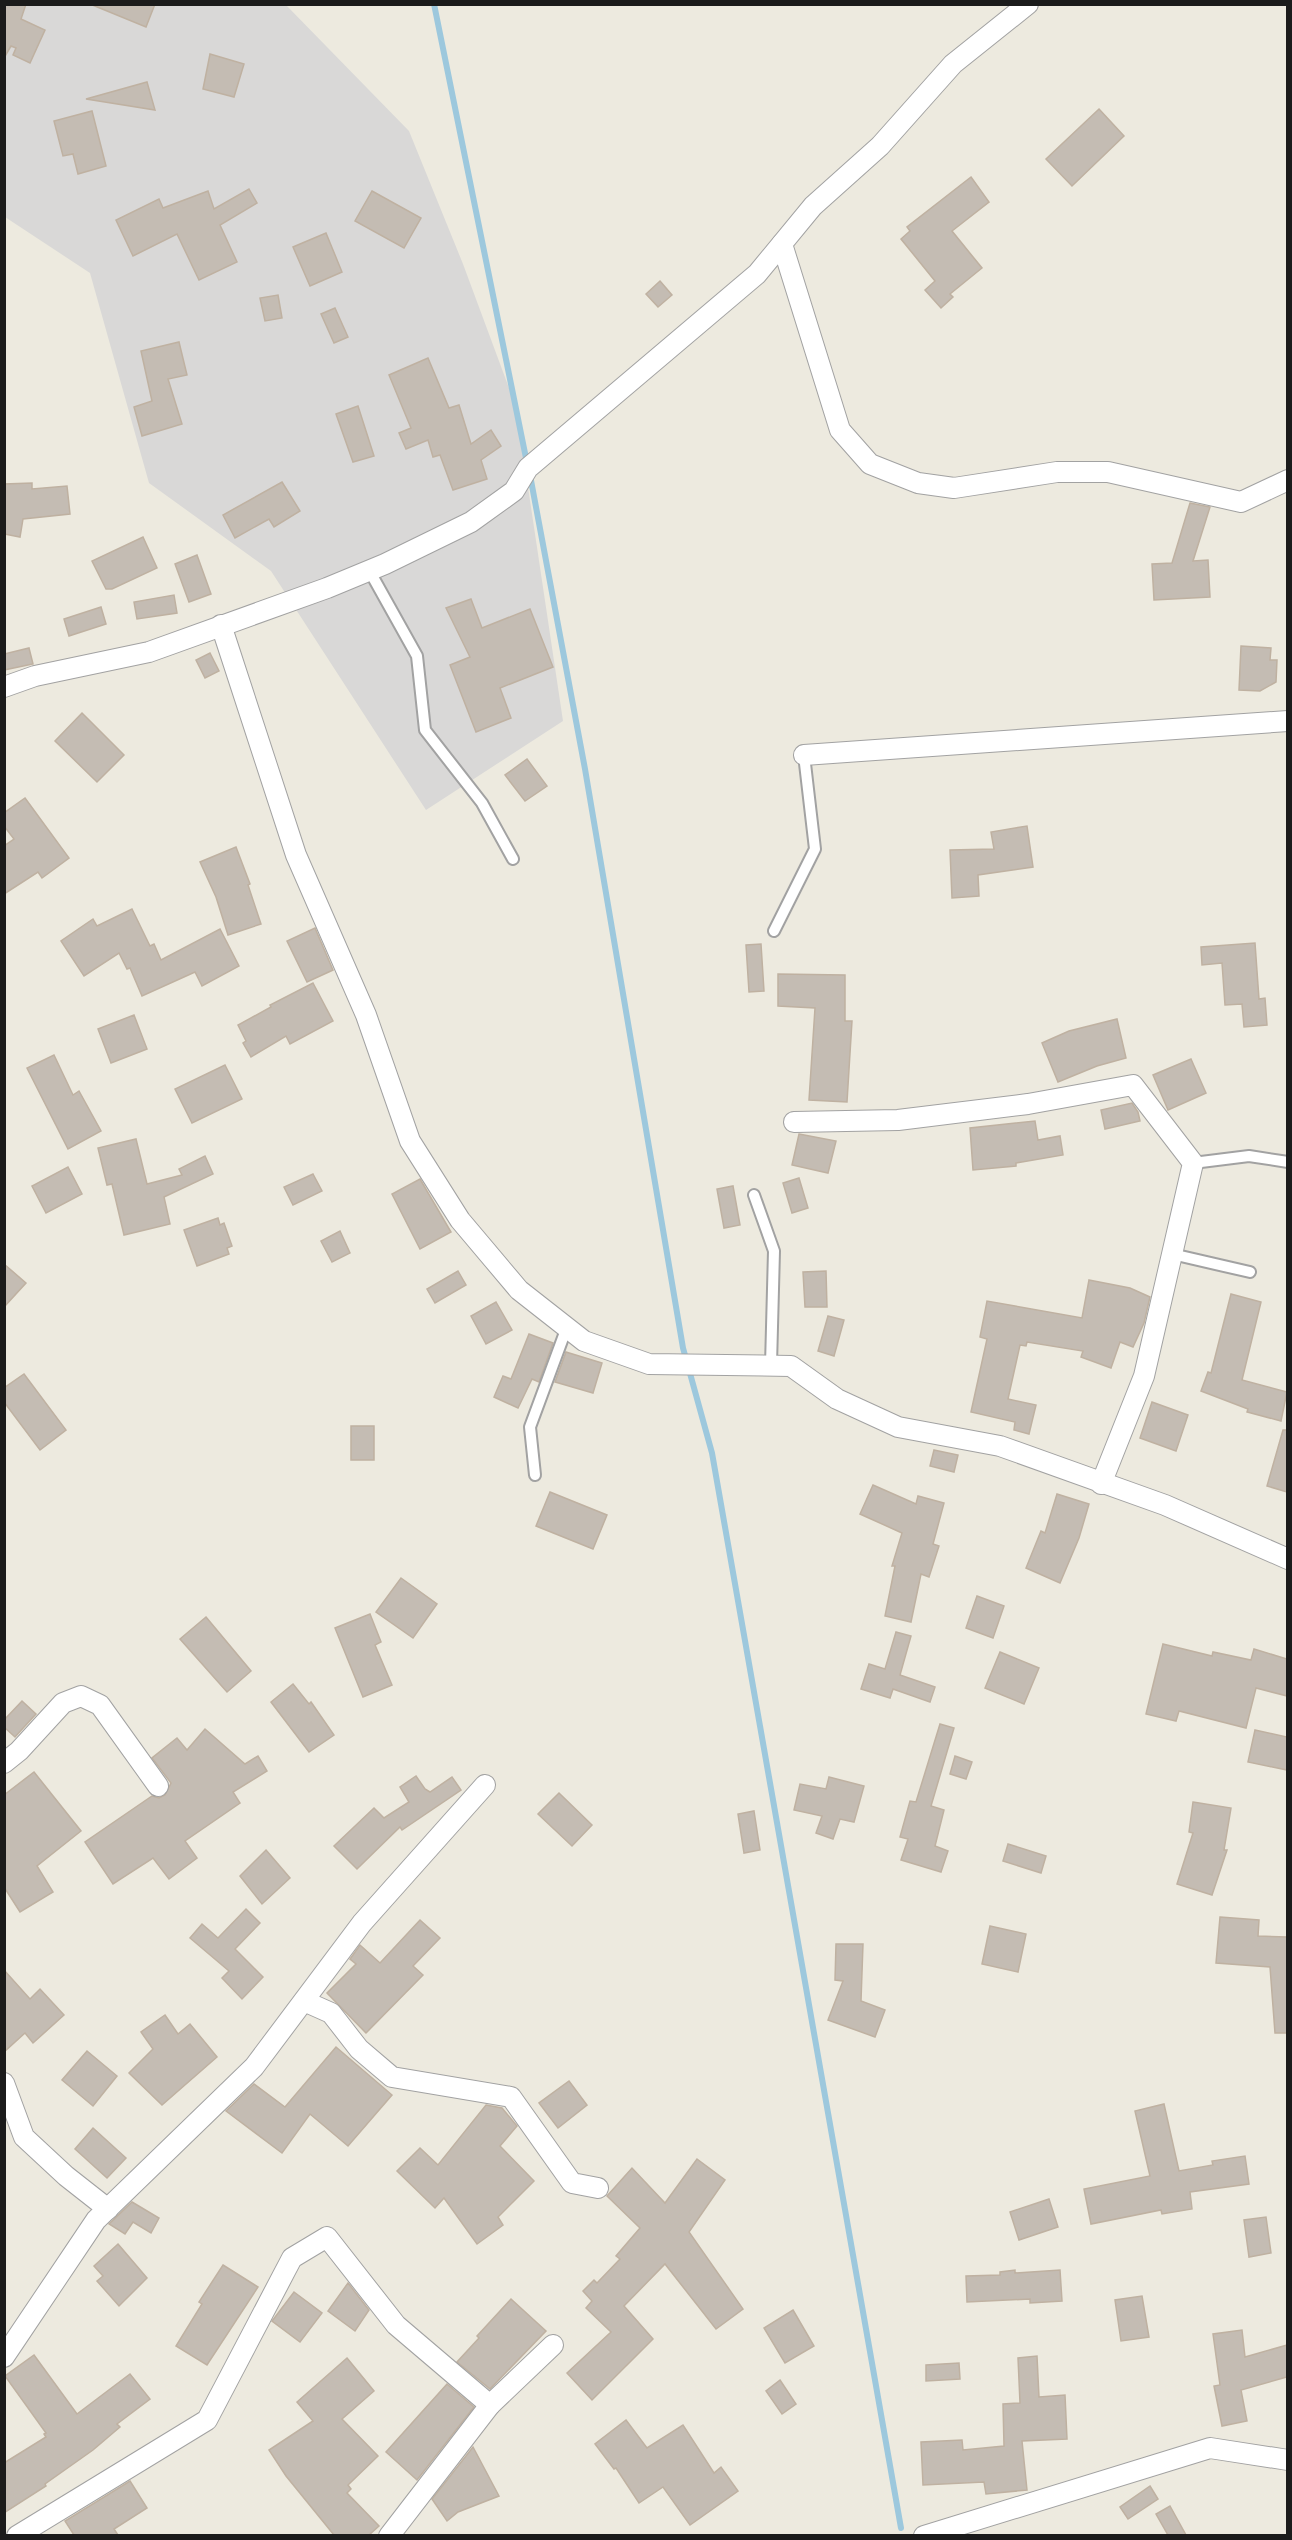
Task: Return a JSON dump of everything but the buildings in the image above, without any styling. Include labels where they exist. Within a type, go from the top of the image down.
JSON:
[{"type":"street","points":[[4,687],[35,676],[149,652],[369,570],[471,522],[514,491],[528,468],[757,274],[813,206],[880,146],[953,64],[1028,4]]},
{"type":"street","points":[[782,244],[840,430],[870,464],[918,483],[954,488],[1057,472],[1108,472],[1241,502],[1287,480]]},
{"type":"street","points":[[222,625],[296,855],[366,1015],[410,1140],[460,1221],[519,1290],[584,1341],[648,1364],[791,1366],[837,1399],[898,1427],[1000,1446],[1165,1505],[1287,1559]]},
{"type":"street","points":[[804,755],[1287,721]]},
{"type":"street","points":[[794,1122],[898,1120],[1028,1104],[1133,1085],[1193,1163],[1144,1376],[1101,1484]]},
{"type":"street","points":[[4,1763],[19,1751],[63,1703],[81,1696],[100,1705],[158,1786]]},
{"type":"street","points":[[4,2356],[96,2220],[254,2067],[362,1923],[485,1785]]},
{"type":"street","points":[[304,2001],[331,2013],[359,2049],[392,2077],[511,2097],[572,2183],[598,2188]]},
{"type":"street","points":[[4,2083],[24,2137],[66,2176],[108,2209]]},
{"type":"street","points":[[17,2535],[207,2420],[292,2258],[327,2238],[396,2325],[490,2405]]},
{"type":"street","points":[[389,2535],[490,2405],[553,2345]]},
{"type":"street","points":[[924,2535],[1210,2448],[1287,2460]]},
{"type":"lane","points":[[369,570],[417,656],[425,730],[482,803],[513,860]]},
{"type":"lane","points":[[774,932],[815,849],[804,755]]},
{"type":"lane","points":[[1193,1163],[1249,1156],[1287,1162]]},
{"type":"lane","points":[[754,1196],[774,1251],[771,1365]]},
{"type":"lane","points":[[1172,1254],[1250,1272]]},
{"type":"lane","points":[[535,1475],[530,1427],[567,1327]]},
{"type":"shaded area","points":[[4,5],[286,5],[409,131],[463,264],[516,407],[563,721],[426,810],[271,571],[149,483],[90,273],[5,217]]},
{"type":"waterway","points":[[434,4],[527,463]]},
{"type":"waterway","points":[[530,475],[585,769],[683,1348],[712,1453],[901,2528]]}]
